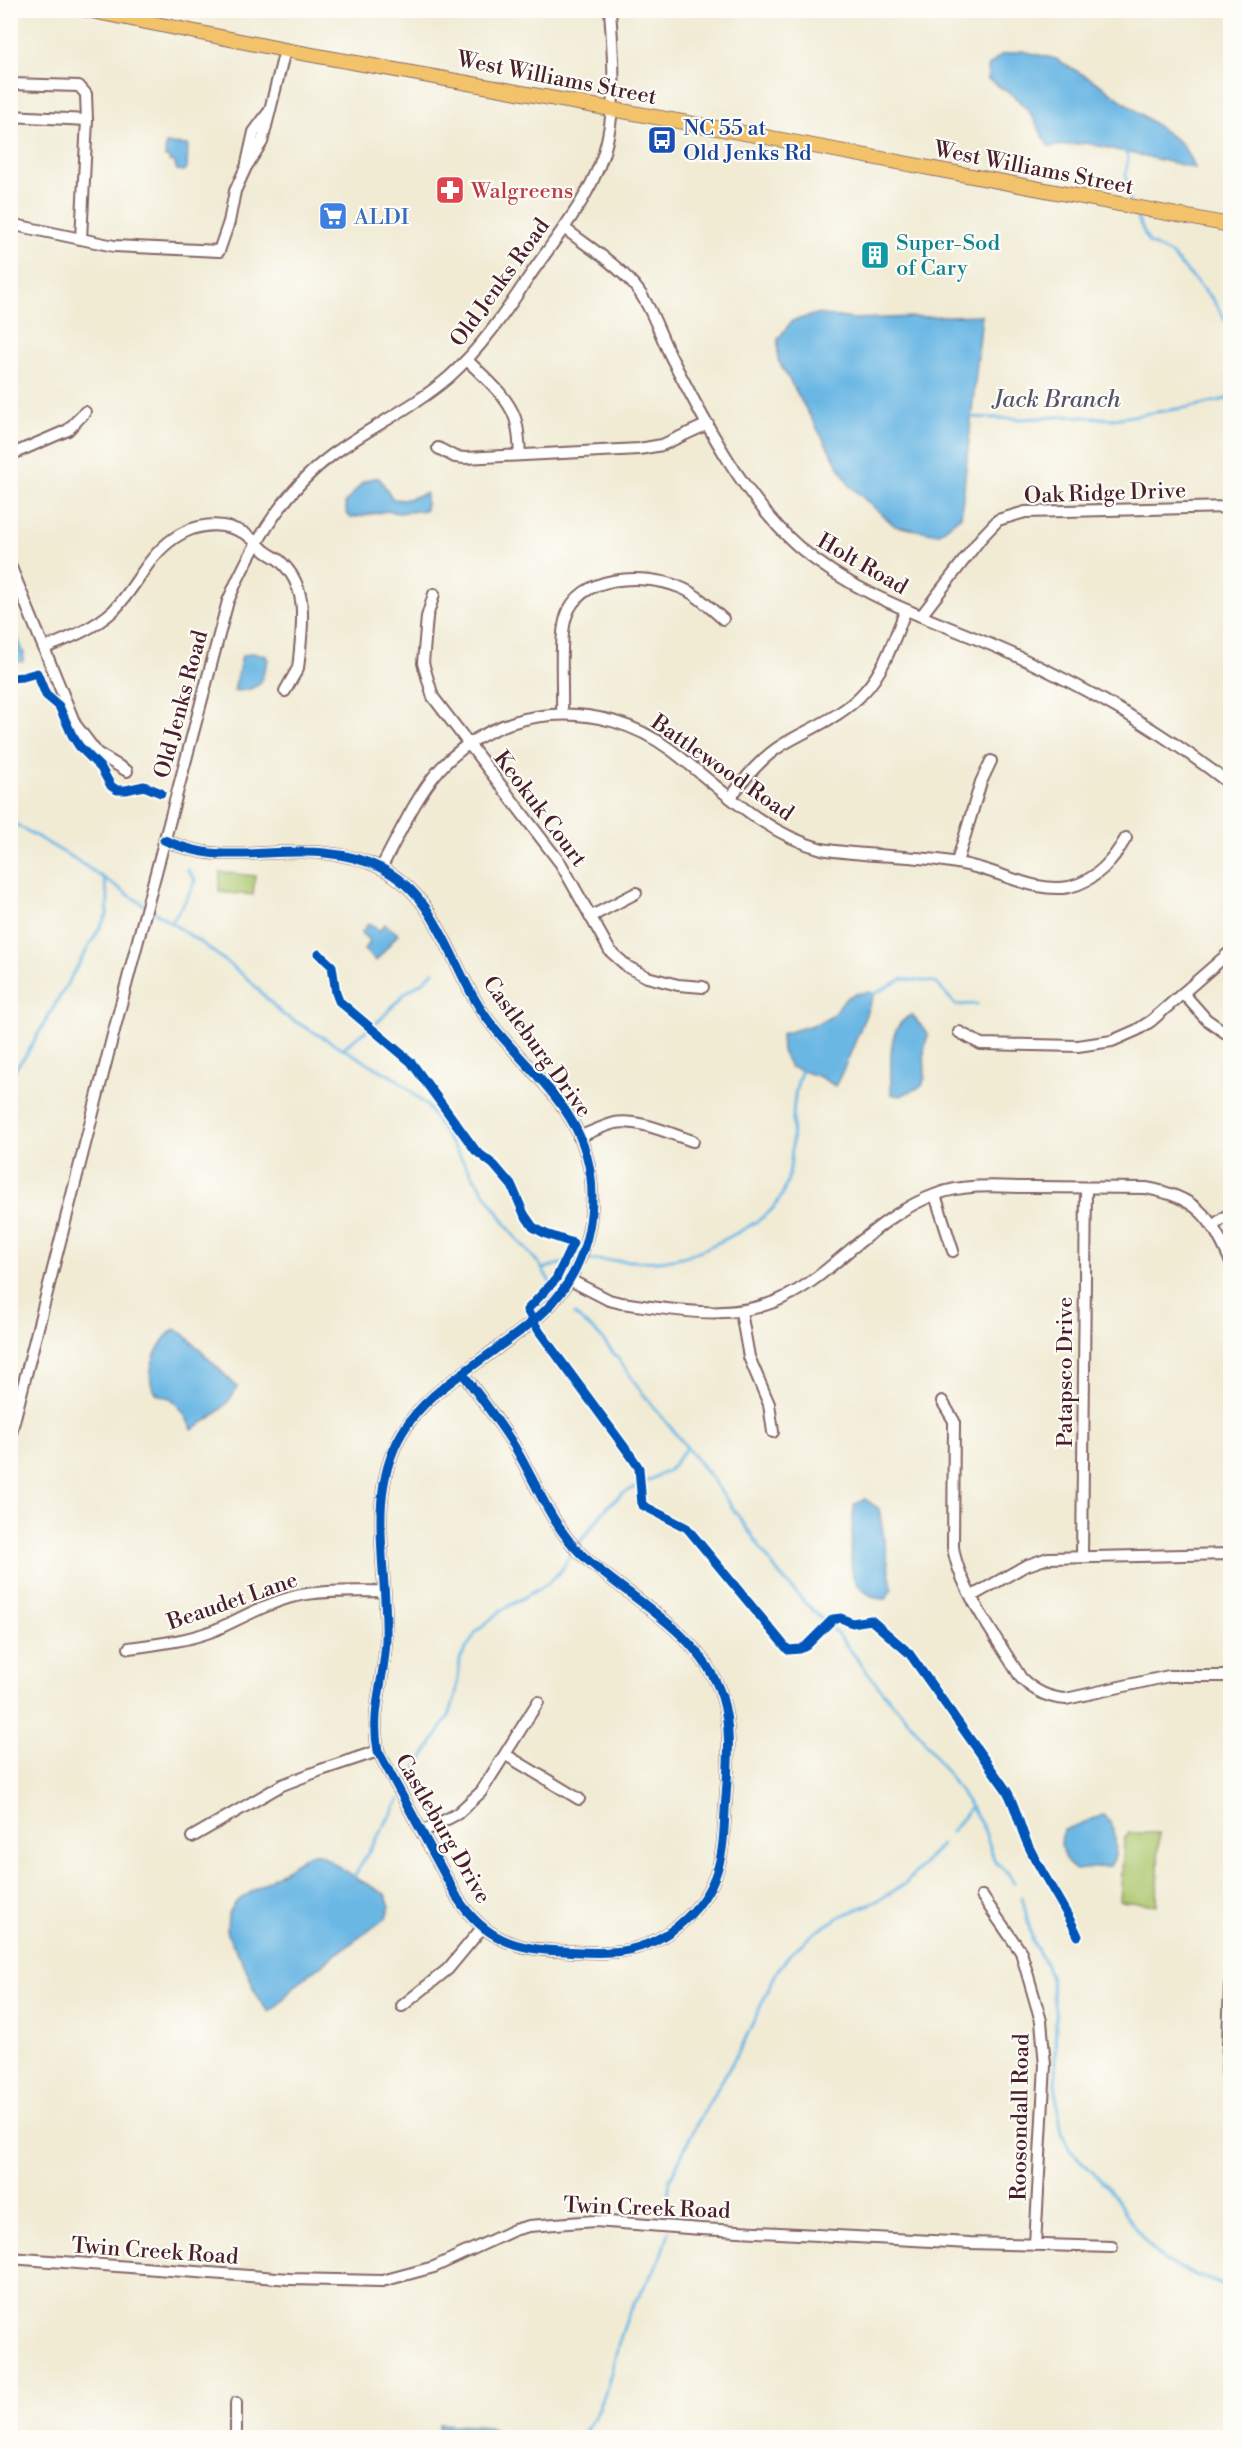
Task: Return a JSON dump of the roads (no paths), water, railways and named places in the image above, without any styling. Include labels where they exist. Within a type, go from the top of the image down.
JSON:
[{"type":"main road","name":"West Williams Street","points":[[87,10],[285,50],[1230,225]]},
{"type":"street","name":"Old Jenks Road","points":[[10,1437],[228,601],[242,568],[276,512],[332,455],[409,406],[448,378],[467,360],[495,326],[564,228],[597,173],[613,110],[610,10]]},
{"type":"street","points":[[10,224],[23,229],[114,246],[219,251],[230,222],[235,191],[246,167],[254,132],[268,113],[277,89],[285,50]]},
{"type":"street","points":[[10,84],[78,86],[86,94],[87,120],[81,239]]},
{"type":"street","points":[[10,116],[87,120]]},
{"type":"street","name":"Holt Road","points":[[564,228],[617,268],[634,285],[647,304],[674,363],[708,424],[756,502],[787,536],[832,571],[862,589],[906,610],[1022,658],[1107,704],[1175,744],[1230,784]]},
{"type":"street","points":[[467,360],[511,409],[518,428],[520,455]]},
{"type":"street","points":[[10,455],[68,430],[86,412]]},
{"type":"street","points":[[438,448],[455,457],[465,458],[656,447],[708,424]]},
{"type":"street","name":"Oak Ridge Drive","points":[[921,616],[981,538],[998,520],[1025,512],[1230,507]]},
{"type":"street","points":[[45,648],[82,633],[102,620],[122,601],[168,541],[187,530],[209,525],[228,527],[246,534],[286,567],[294,576],[301,596],[303,608],[298,668],[285,691]]},
{"type":"street","points":[[10,565],[60,690],[82,736],[104,758],[127,771]]},
{"type":"street","points":[[562,714],[564,627],[572,604],[586,589],[615,581],[655,580],[692,593],[723,619]]},
{"type":"street","name":"Keokuk Court","points":[[434,594],[425,630],[425,674],[433,697],[561,864],[610,951],[628,967],[656,981],[703,987]]},
{"type":"street","points":[[731,797],[752,769],[765,757],[781,745],[845,709],[864,692],[884,664],[906,610]]},
{"type":"street","name":"Battlewood Road","points":[[381,868],[423,791],[438,772],[468,744],[508,723],[538,716],[562,714],[595,716],[636,728],[670,749],[775,831],[808,845],[848,853],[957,862],[1038,886],[1069,887],[1080,884],[1101,870],[1116,855],[1126,838]]},
{"type":"street","points":[[957,862],[981,782],[991,761]]},
{"type":"street","name":"Castleburg Drive","points":[[164,840],[198,851],[223,854],[277,852],[338,854],[381,868],[407,885],[427,909],[483,1011],[547,1087],[568,1115],[579,1137],[590,1173],[592,1205],[587,1238],[570,1280],[552,1304],[533,1321],[435,1394],[418,1411],[402,1432],[386,1470],[380,1507],[385,1651],[374,1716],[378,1751],[469,1916],[482,1928],[516,1945],[534,1949],[624,1951],[647,1944],[689,1917],[714,1879],[720,1861],[729,1732],[727,1716],[716,1682],[694,1647],[597,1568],[570,1542],[513,1444],[463,1374]]},
{"type":"street","points":[[590,917],[636,893]]},
{"type":"street","points":[[959,1032],[981,1044],[1097,1045],[1118,1039],[1137,1030],[1230,952]]},
{"type":"street","points":[[1183,993],[1206,1019],[1230,1036]]},
{"type":"street","points":[[579,1137],[623,1122],[693,1141]]},
{"type":"street","points":[[570,1280],[609,1300],[621,1303],[707,1314],[741,1312],[771,1304],[812,1281],[898,1213],[935,1195],[976,1186],[1146,1188],[1174,1194],[1195,1206],[1214,1226],[1230,1260]]},
{"type":"street","name":"Patapsco Drive","points":[[1082,1556],[1086,1188]]},
{"type":"street","points":[[935,1195],[953,1251]]},
{"type":"street","points":[[1214,1226],[1230,1214]]},
{"type":"street","points":[[741,1312],[749,1357],[769,1404],[773,1432]]},
{"type":"street","points":[[942,1401],[954,1421],[953,1547],[955,1561],[972,1596],[1021,1678],[1036,1690],[1051,1697],[1076,1697],[1169,1676],[1230,1677]]},
{"type":"street","points":[[972,1596],[1037,1561],[1059,1557],[1230,1554]]},
{"type":"street","name":"Beaudet Lane","points":[[129,1648],[199,1636],[295,1596],[384,1591]]},
{"type":"street","points":[[422,1832],[457,1814],[481,1792],[538,1702]]},
{"type":"street","points":[[192,1838],[282,1785],[378,1751]]},
{"type":"street","points":[[506,1755],[579,1799]]},
{"type":"street","name":"Roosondall Road","points":[[982,1896],[1021,1952],[1041,2021],[1045,2065],[1035,2245]]},
{"type":"street","points":[[402,2006],[448,1969],[482,1928]]},
{"type":"street","points":[[1227,2073],[1230,1984]]},
{"type":"street","name":"Twin Creek Road","points":[[10,2258],[280,2278],[382,2281],[434,2267],[521,2228],[543,2223],[595,2221],[701,2229],[1112,2247]]},
{"type":"street","points":[[236,2403],[236,2438]]},
{"type":"water","points":[[1022,51],[1056,59],[1099,84],[1182,144],[1195,168],[1086,143],[1049,147],[1029,111],[1014,96],[988,79],[988,67],[1001,55]]},
{"type":"water","points":[[166,144],[188,145],[187,168],[184,171],[177,170],[174,162],[169,161],[169,157],[165,157]]},
{"type":"water","points":[[817,314],[853,319],[982,315],[961,516],[938,534],[895,526],[850,486],[778,360],[778,339],[792,321]]},
{"type":"water","points":[[379,478],[393,499],[404,500],[426,493],[426,510],[399,513],[387,511],[351,518],[347,514],[345,503],[363,482]]},
{"type":"water","points":[[11,623],[24,653],[23,662],[11,661]]},
{"type":"water","points":[[253,653],[266,656],[268,660],[260,684],[248,690],[234,691],[242,656]]},
{"type":"water","points":[[369,923],[379,931],[385,924],[398,934],[376,961],[364,950],[370,941],[361,933]]},
{"type":"water","points":[[858,993],[874,994],[835,1086],[820,1077],[790,1067],[782,1051],[781,1034],[823,1021],[835,1013],[845,999]]},
{"type":"water","points":[[912,1015],[928,1034],[924,1051],[925,1077],[922,1086],[900,1096],[891,1094],[891,1049],[897,1028]]},
{"type":"water","points":[[175,1329],[184,1334],[237,1387],[229,1401],[218,1412],[192,1429],[175,1402],[157,1394],[152,1387],[151,1371],[155,1355],[164,1340]]},
{"type":"water","points":[[865,1499],[879,1509],[892,1588],[886,1599],[875,1597],[864,1591],[853,1577],[851,1548],[854,1505]]},
{"type":"water","points":[[1103,1815],[1114,1832],[1116,1847],[1113,1861],[1110,1866],[1076,1870],[1067,1862],[1062,1852],[1061,1841],[1064,1830]]},
{"type":"water","points":[[309,1854],[320,1854],[385,1894],[390,1906],[386,1918],[299,1982],[269,2012],[259,2000],[244,1964],[227,1934],[228,1914],[236,1902]]},
{"type":"water","points":[[439,2424],[488,2427],[494,2429],[498,2436],[438,2437]]},
{"type":"waterway","points":[[1122,149],[1128,156],[1126,176],[1130,200]]},
{"type":"waterway","points":[[1135,213],[1149,243],[1171,254],[1213,300],[1230,328]]},
{"type":"waterway","name":"Jack Branch","points":[[968,417],[1022,419],[1070,416],[1113,419],[1196,406],[1230,398]]},
{"type":"waterway","points":[[10,821],[75,859],[144,905]]},
{"type":"waterway","points":[[171,923],[188,897],[195,880],[187,869]]},
{"type":"waterway","points":[[10,1075],[26,1055],[107,915],[108,898],[104,879]]},
{"type":"waterway","points":[[149,908],[206,946],[248,979],[282,1014],[398,1080],[428,1107],[512,1233],[540,1265],[550,1282]]},
{"type":"waterway","points":[[343,1048],[380,1020],[405,993],[424,981],[434,971]]},
{"type":"waterway","points":[[872,995],[902,979],[935,982],[956,1005],[977,1004]]},
{"type":"waterway","points":[[582,1261],[673,1259],[697,1252],[727,1238],[766,1214],[779,1200],[788,1178],[795,1095],[802,1070]]},
{"type":"waterway","points":[[542,1269],[576,1261]]},
{"type":"waterway","points":[[574,1314],[598,1334],[620,1361],[640,1390],[710,1476],[779,1574],[837,1633],[882,1691],[916,1729],[971,1807],[984,1829],[995,1862],[1008,1873],[1014,1883]]},
{"type":"waterway","points":[[577,1546],[608,1506],[622,1494],[669,1470],[687,1447]]},
{"type":"waterway","points":[[403,1793],[449,1716],[456,1695],[460,1659],[476,1632],[502,1610],[549,1583],[562,1569],[573,1551]]},
{"type":"waterway","points":[[353,1878],[400,1799]]},
{"type":"waterway","points":[[951,1832],[971,1807]]},
{"type":"waterway","points":[[668,2219],[670,2179],[695,2127],[742,2046],[776,1973],[789,1955],[816,1931],[841,1916],[877,1901],[905,1884],[941,1845]]},
{"type":"waterway","points":[[1022,1897],[1033,1942],[1051,1979],[1056,2017],[1057,2104],[1062,2133],[1069,2149],[1108,2187],[1145,2241],[1164,2262],[1230,2288]]},
{"type":"waterway","points":[[579,2438],[590,2424],[605,2394],[629,2314],[657,2265],[669,2231]]},
{"type":"place","name":"NC 55 at Old Jenks Rd","points":[[662,140]]},
{"type":"place","name":"Walgreens","points":[[450,190]]},
{"type":"place","name":"ALDI","points":[[333,216]]},
{"type":"place","name":"Super-Sod of Cary","points":[[875,255]]}]
